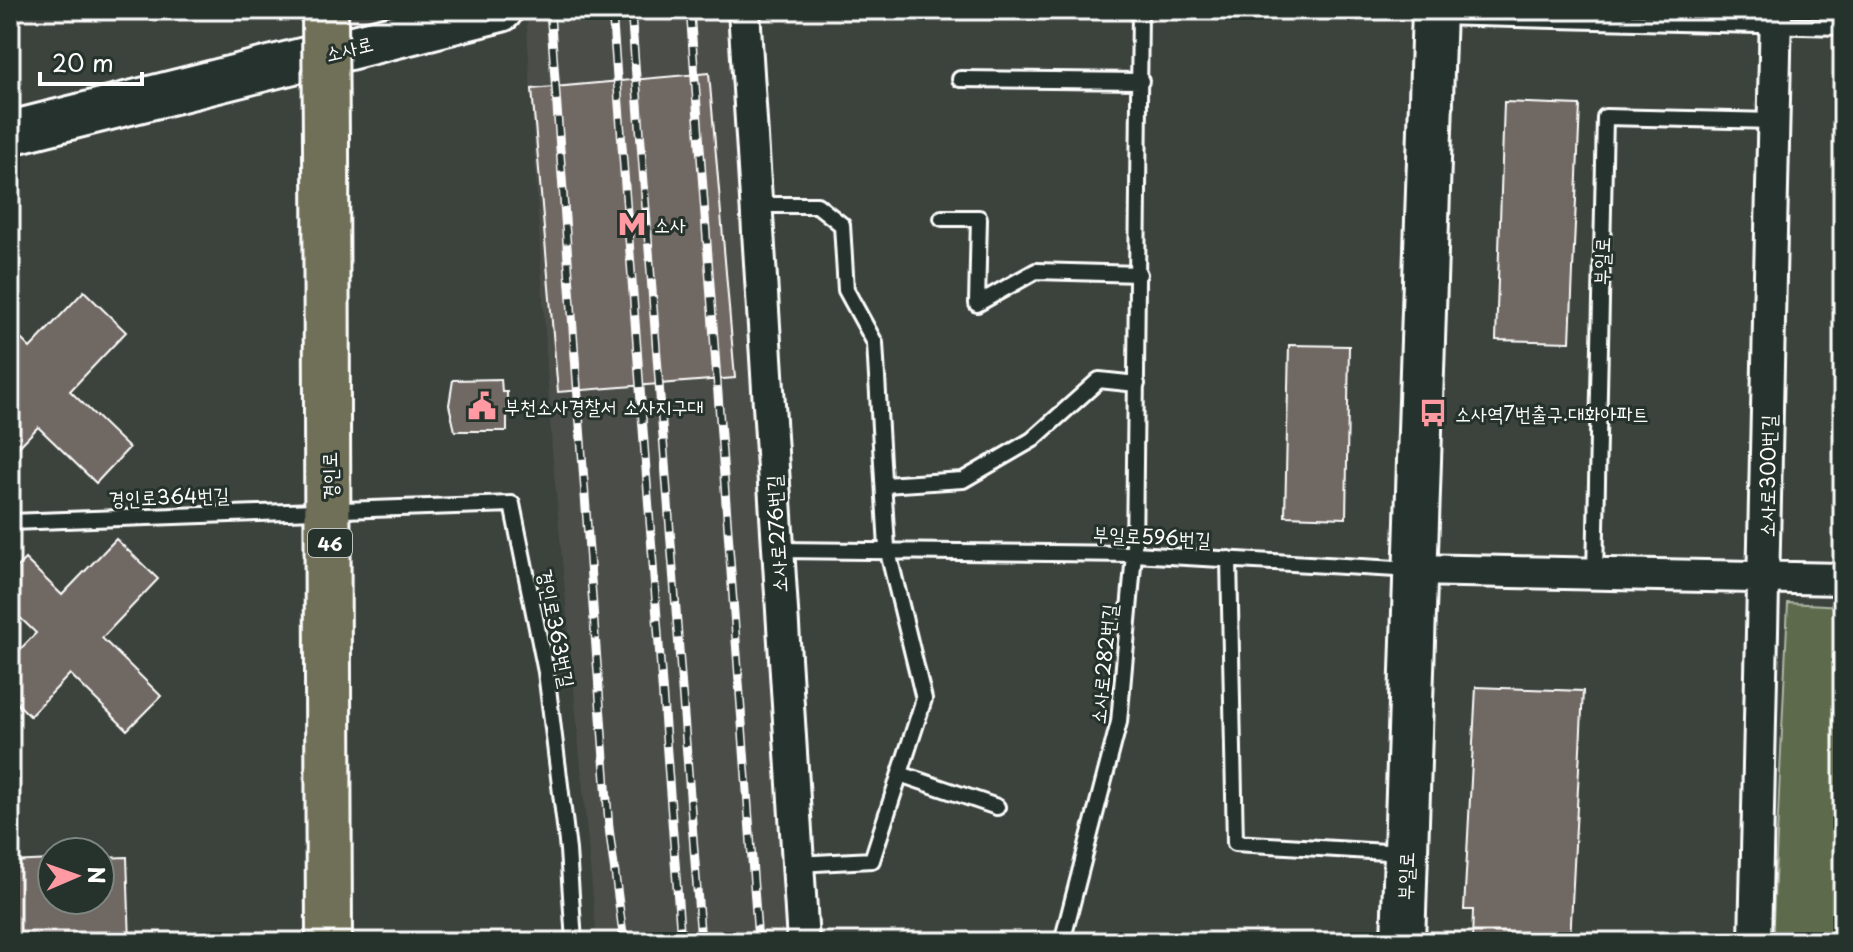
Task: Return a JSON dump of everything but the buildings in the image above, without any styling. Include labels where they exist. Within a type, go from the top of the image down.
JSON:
[{"type":"main road","name":"경인로","points":[[325,10],[330,511],[329,942]]},
{"type":"street","name":"소사로","points":[[10,133],[501,10]]},
{"type":"street","name":"소사로276번길","points":[[744,10],[803,942]]},
{"type":"street","name":"부일로","points":[[1403,942],[1434,14]]},
{"type":"street","name":"소사로300번길","points":[[1755,942],[1776,18]]},
{"type":"street","points":[[1414,570],[1843,579]]},
{"type":"lane","name":"소사로282번길","points":[[1062,942],[1119,722],[1134,554],[1140,10]]},
{"type":"lane","points":[[1434,14],[1776,18],[1843,27]]},
{"type":"lane","points":[[960,79],[1141,81]]},
{"type":"lane","name":"부일로","points":[[1595,574],[1605,117],[1774,121]]},
{"type":"lane","points":[[756,205],[817,205],[842,225],[846,290],[875,343],[887,548],[924,699],[872,860],[796,864]]},
{"type":"lane","points":[[942,218],[979,218],[977,304],[1036,271],[1139,274]]},
{"type":"lane","points":[[884,485],[963,480],[1032,440],[1099,380],[1137,384]]},
{"type":"lane","name":"경인로363번길","points":[[330,511],[512,504],[546,672],[568,850],[574,942]]},
{"type":"lane","name":"경인로364번길","points":[[10,522],[330,511]]},
{"type":"lane","name":"부일로596번길","points":[[777,550],[887,548],[1134,554],[1414,570]]},
{"type":"lane","points":[[1229,559],[1235,843],[1406,854]]},
{"type":"lane","points":[[900,774],[997,807]]},
{"type":"shaded area","points":[[526,10],[730,10],[785,942],[597,942],[552,449]]},
{"type":"green space","points":[[1788,603],[1843,606],[1843,942],[1772,942]]},
{"type":"railway","points":[[550,10],[609,828],[624,942]]},
{"type":"railway","points":[[612,10],[681,942]]},
{"type":"railway","points":[[631,10],[701,942]]},
{"type":"railway","points":[[690,10],[758,942]]},
{"type":"place","name":"소사","points":[[632,224]]},
{"type":"place","name":"부천소사경찰서 소사지구대","points":[[482,406]]},
{"type":"place","name":"소사역7번출구.대화아파트","points":[[1433,413]]}]
